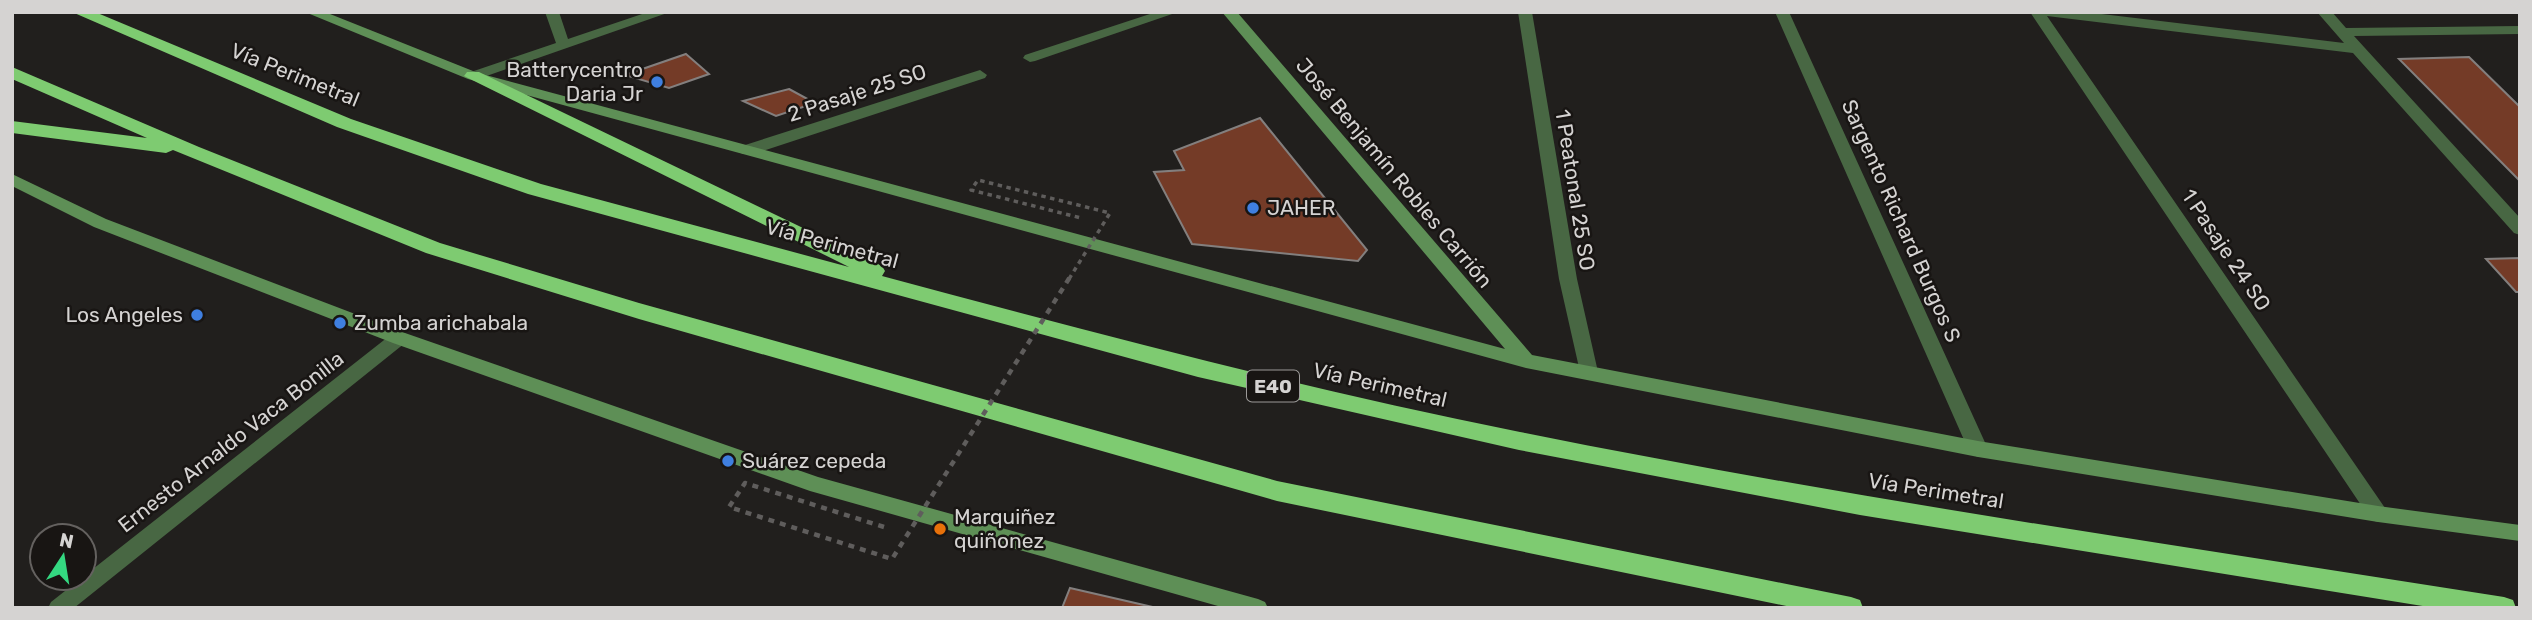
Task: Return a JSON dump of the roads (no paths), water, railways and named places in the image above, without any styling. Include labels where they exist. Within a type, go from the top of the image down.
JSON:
[{"type":"highway","name":"Vía Perimetral","points":[[80,12],[344,123],[535,189],[1198,369],[1519,441],[1860,505],[2504,608]]},
{"type":"highway","points":[[12,72],[192,150],[433,248],[652,315],[1277,491],[1851,608]]},
{"type":"highway","points":[[473,76],[918,291]]},
{"type":"highway","points":[[12,127],[192,150]]},
{"type":"street","points":[[312,12],[473,76],[1526,361],[1978,449],[2378,514],[2520,533]]},
{"type":"street","points":[[552,12],[563,44]]},
{"type":"street","points":[[473,76],[663,12]]},
{"type":"street","points":[[1030,58],[1171,12]]},
{"type":"street","name":"José Benjamín Robles Carrión","points":[[1229,12],[1526,361]]},
{"type":"street","name":"1 Peatonal 25 SO","points":[[1525,12],[1568,279],[1589,372]]},
{"type":"street","name":"Sargento Richard Burgos S","points":[[1782,12],[1978,449]]},
{"type":"street","name":"1 Pasaje 24 SO","points":[[2037,12],[2378,514]]},
{"type":"street","points":[[2047,12],[2358,49]]},
{"type":"street","points":[[2325,12],[2520,229]]},
{"type":"street","points":[[2343,32],[2520,30]]},
{"type":"street","name":"2 Pasaje 25 SO","points":[[748,150],[980,75]]},
{"type":"street","points":[[12,179],[100,223],[399,338],[817,485],[1249,607]]},
{"type":"street","name":"Ernesto Arnaldo Vaca Bonilla","points":[[58,608],[399,338]]},
{"type":"place","name":"Batterycentro Daria Jr","points":[[657,82]]},
{"type":"place","name":"JAHER","points":[[1253,208]]},
{"type":"place","name":"Los Angeles","points":[[197,315]]},
{"type":"place","name":"Zumba arichabala","points":[[340,323]]},
{"type":"place","name":"Suárez cepeda","points":[[728,461]]},
{"type":"place","name":"Marquiñez quiñonez","points":[[940,529]]}]
